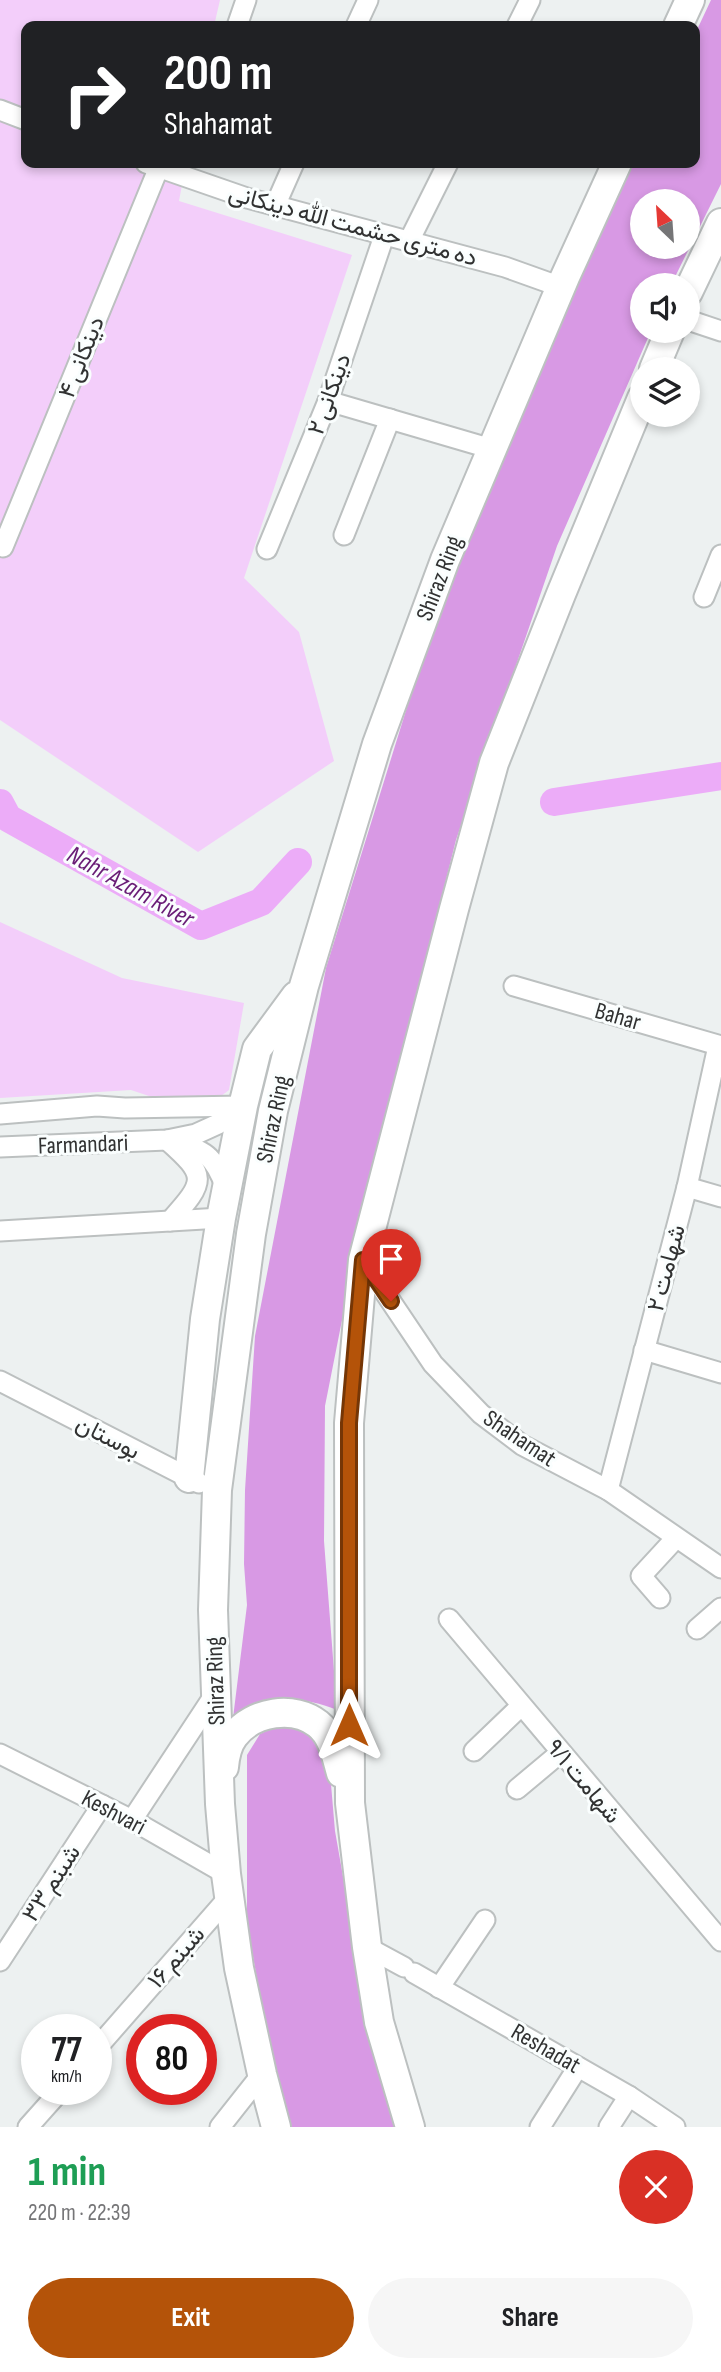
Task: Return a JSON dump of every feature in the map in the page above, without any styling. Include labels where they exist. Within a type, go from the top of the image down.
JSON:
[{"type":"highway","points":[[680,21],[690,0]]},
{"type":"highway","name":"Shiraz Ring","points":[[276,2127],[239,1968],[227,1885],[215,1695],[213,1610],[217,1490],[251,1234],[273,1111],[304,986],[377,744],[444,560],[615,168]]},
{"type":"highway","points":[[697,273],[721,223]]},
{"type":"highway","points":[[410,2127],[379,2022],[350,1803],[349,1423],[363,1260],[454,908],[495,763],[630,427]]},
{"type":"highway","points":[[189,1478],[205,1319],[243,1106],[257,1049],[304,986]]},
{"type":"highway","points":[[220,1804],[226,1751],[234,1735],[258,1717],[281,1712],[303,1714],[320,1725],[332,1740],[350,1803]]},
{"type":"street","points":[[239,21],[246,0]]},
{"type":"street","points":[[358,21],[368,0]]},
{"type":"street","points":[[520,21],[530,0]]},
{"type":"street","points":[[0,110],[21,118]]},
{"type":"street","name":"۴ دینکانی","points":[[2,547],[152,168]]},
{"type":"street","points":[[275,206],[292,168]]},
{"type":"street","points":[[409,241],[446,168]]},
{"type":"street","name":"ده متری حشمت الله دینکانی","points":[[188,170],[275,206],[505,267],[561,287]]},
{"type":"street","name":"۲ دینکانی","points":[[267,549],[328,401],[384,236]]},
{"type":"street","points":[[700,324],[721,331]]},
{"type":"street","points":[[328,401],[492,449]]},
{"type":"street","points":[[344,535],[390,418]]},
{"type":"street","points":[[704,597],[721,555]]},
{"type":"street","name":"Bahar","points":[[514,986],[720,1046]]},
{"type":"street","name":"۲ شهامت","points":[[608,1490],[687,1187],[720,1046]]},
{"type":"street","points":[[0,1114],[97,1106],[243,1106]]},
{"type":"street","name":"Farmandari","points":[[0,1147],[167,1140],[196,1134],[218,1124],[243,1106]]},
{"type":"street","points":[[167,1140],[192,1163],[198,1179],[194,1194],[170,1221]]},
{"type":"street","name":"Farmandari","points":[[167,1140],[198,1148],[209,1157],[219,1168],[227,1190]]},
{"type":"street","points":[[687,1187],[721,1197]]},
{"type":"street","points":[[0,1231],[221,1218]]},
{"type":"street","name":"Shahamat","points":[[363,1260],[433,1364],[481,1414],[522,1445],[608,1490],[721,1568]]},
{"type":"street","points":[[644,1350],[721,1373]]},
{"type":"street","name":"بوستان","points":[[0,1381],[217,1490]]},
{"type":"street","points":[[660,1598],[641,1576],[676,1538]]},
{"type":"street","points":[[697,1629],[721,1608]]},
{"type":"street","name":"۹/۱ شهامت","points":[[449,1619],[721,1941]]},
{"type":"street","points":[[132,1820],[215,1695]]},
{"type":"street","points":[[474,1751],[521,1706]]},
{"type":"street","points":[[517,1789],[560,1753]]},
{"type":"street","name":"Keshvari","points":[[0,1754],[132,1820],[227,1885]]},
{"type":"street","name":"۳۳ شبنم","points":[[0,1961],[102,1805]]},
{"type":"street","name":"۱۶ شبنم","points":[[112,2029],[227,1885]]},
{"type":"street","points":[[439,1988],[485,1920]]},
{"type":"street","name":"Reshadat","points":[[367,1947],[629,2095],[675,2127]]},
{"type":"street","points":[[540,2127],[578,2067]]},
{"type":"street","points":[[220,2127],[262,2074]]},
{"type":"street","points":[[609,2127],[629,2095]]},
{"type":"street","points":[[28,2127],[48,2105]]},
{"type":"shaded area","points":[[0,0],[220,0],[215,21],[21,21],[21,168],[185,168],[179,201],[352,255],[244,578],[299,632],[334,761],[198,852],[0,720]]},
{"type":"shaded area","points":[[711,0],[721,0],[721,184],[700,226],[700,189],[630,189],[630,259],[684,259],[677,273],[630,273],[630,343],[646,343],[640,357],[630,357],[630,379],[557,546],[456,840],[367,1194],[325,1406],[324,1541],[337,1710],[308,1701],[284,1700],[260,1706],[233,1718],[247,1605],[244,1564],[245,1490],[255,1336],[326,968],[440,601],[595,240],[630,168],[700,168],[700,23]]},
{"type":"shaded area","points":[[0,922],[122,978],[244,1003],[229,1090],[217,1099],[161,1100],[131,1090],[0,1098]]},
{"type":"shaded area","points":[[288,1721],[307,1728],[329,1761],[335,1831],[363,1990],[399,2127],[290,2127],[273,2068],[247,1923],[247,1755],[260,1734]]},
{"type":"waterway","name":"Nahr Azam River","points":[[554,802],[721,776]]},
{"type":"waterway","name":"Nahr Azam River","points":[[0,803],[8,818],[201,926],[261,902],[298,862]]},
{"type":"route","points":[[349,1725],[349,1423],[363,1260],[391,1301]]}]
